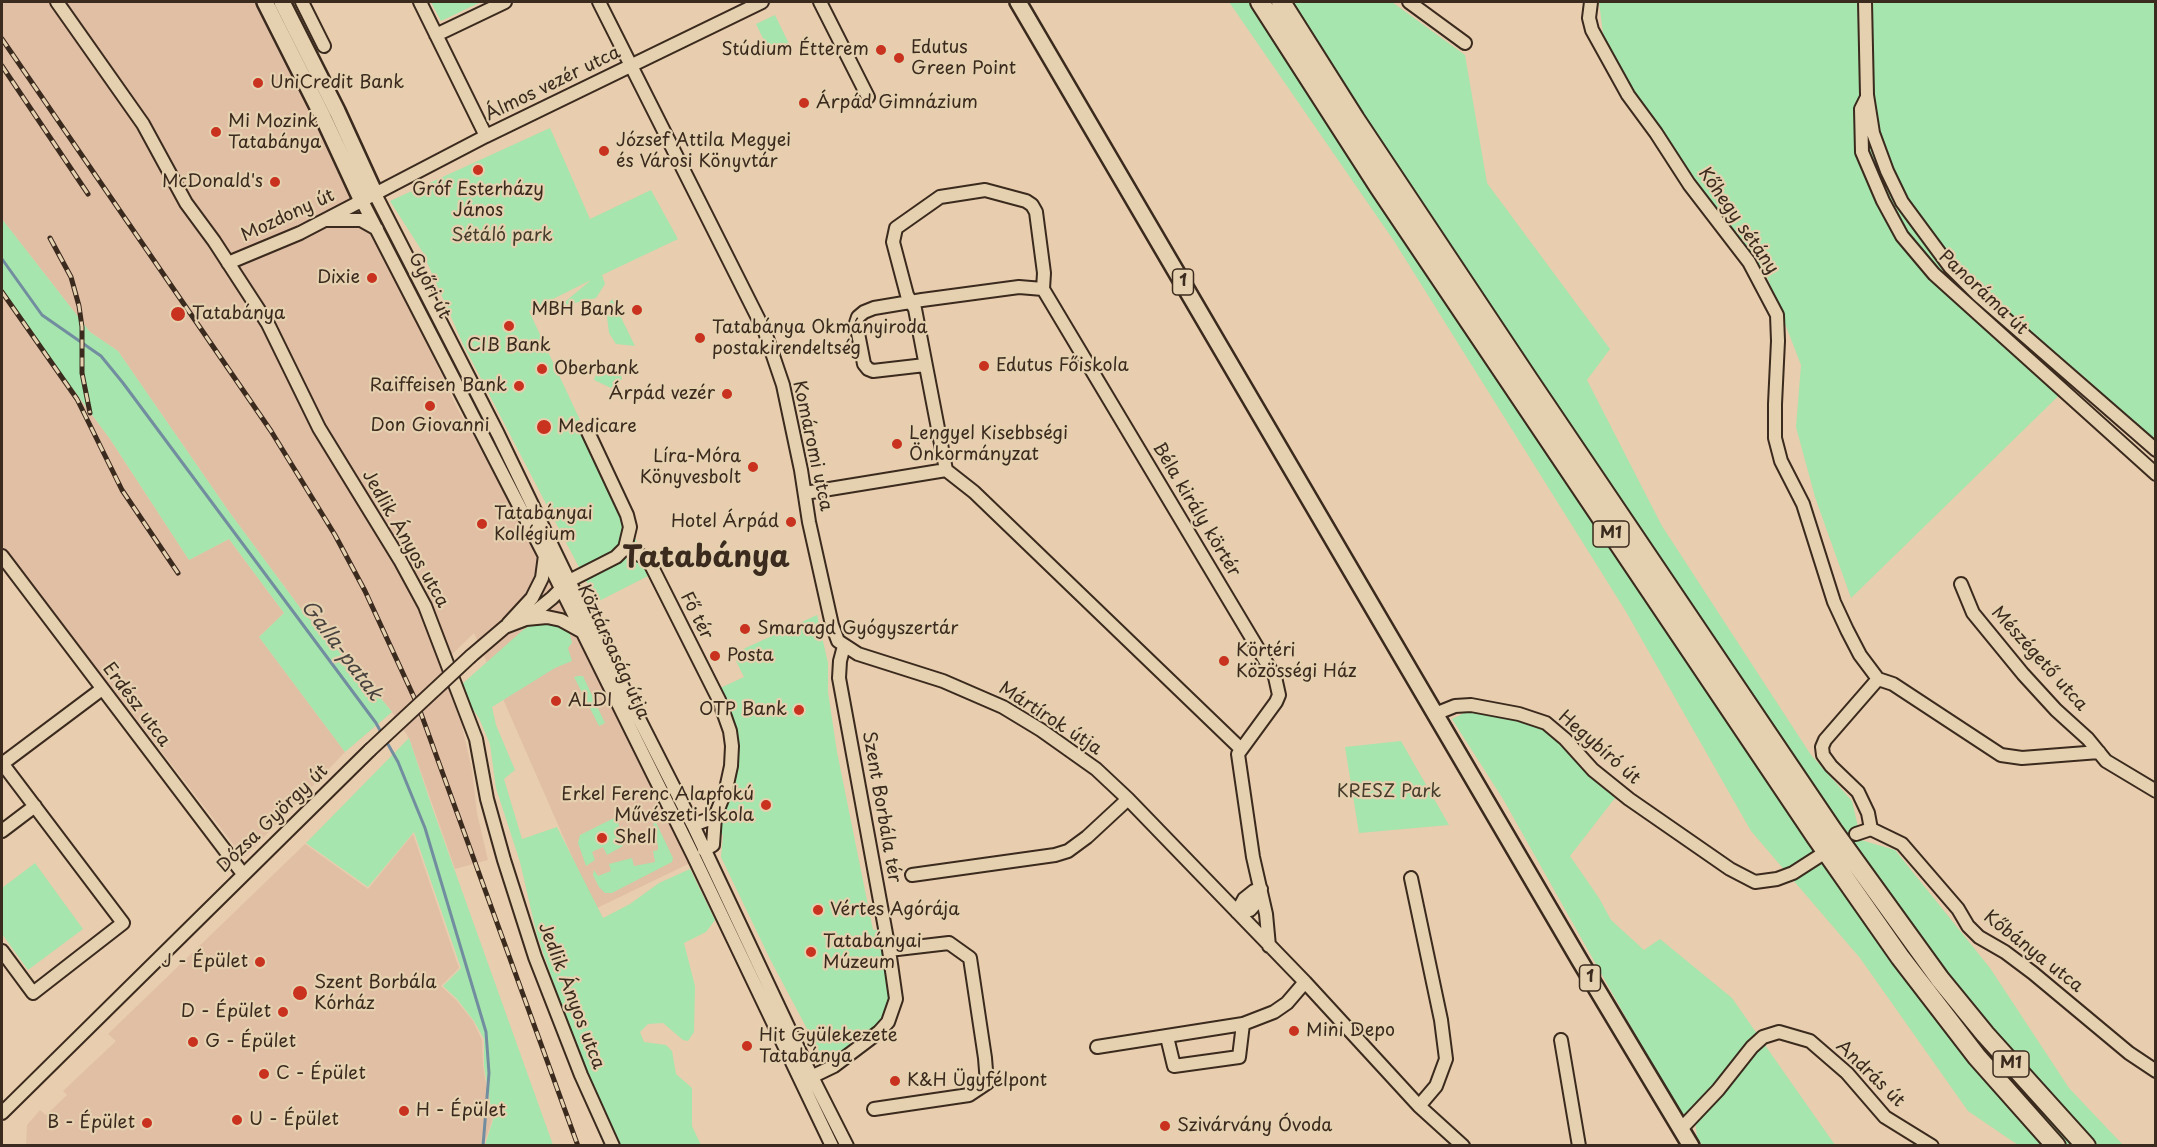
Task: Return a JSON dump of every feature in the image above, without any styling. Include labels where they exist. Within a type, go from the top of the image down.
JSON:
[{"type":"highway","name":"M1","points":[[1260,2],[1392,206],[1816,837],[1900,957],[1977,1057],[2056,1146]]},
{"type":"highway","name":"M1","points":[[1281,2],[1355,119],[1528,379],[1839,840],[1948,988],[2037,1093],[2086,1146]]},
{"type":"main road","name":"Győri út","points":[[265,2],[323,117],[368,198]]},
{"type":"main road","name":"Győri út","points":[[282,2],[338,111],[368,198]]},
{"type":"main road","name":"1","points":[[1018,2],[1691,1146]]},
{"type":"street","name":"Jedlik Ányos utca","points":[[57,2],[143,124],[186,203],[214,240],[268,324],[319,428],[400,560],[425,606],[476,739],[487,799],[535,957],[581,1075],[613,1146]]},
{"type":"street","points":[[302,2],[324,46]]},
{"type":"street","points":[[420,2],[486,136]]},
{"type":"street","points":[[436,35],[505,2]]},
{"type":"street","name":"Komáromi utca","points":[[599,2],[765,332],[783,385],[809,522],[832,626],[838,641],[844,646]]},
{"type":"street","name":"Álmos vezér utca","points":[[368,198],[486,136],[762,2]]},
{"type":"street","points":[[1409,2],[1466,43]]},
{"type":"street","name":"Kőhegy sétány","points":[[1591,2],[1589,18],[1592,30],[1628,95],[1689,184],[1749,262],[1777,315],[1775,438],[1781,460],[1803,504],[1834,602],[1860,655],[1878,679]]},
{"type":"street","name":"Panoráma út","points":[[1865,2],[1867,95],[1873,133],[1887,171],[1902,202],[1950,267],[2156,450]]},
{"type":"street","points":[[822,6],[868,97]]},
{"type":"street","name":"Panoráma út","points":[[1867,95],[1861,109],[1862,152],[1883,201],[1902,236],[1934,274],[2156,474]]},
{"type":"street","name":"Béla király körtér","points":[[946,470],[915,309],[911,303],[893,242],[896,228],[940,197],[985,190],[1026,201],[1032,205],[1036,212],[1043,289],[1275,677],[1279,695],[1276,702],[1241,749]]},
{"type":"street","name":"Mozdony út","points":[[228,263],[277,243],[368,198]]},
{"type":"street","name":"Győri út","points":[[368,198],[378,230],[544,555],[565,584]]},
{"type":"street","name":"Győri út","points":[[368,198],[498,434],[565,584]]},
{"type":"street","points":[[323,220],[360,220],[378,230]]},
{"type":"street","points":[[925,365],[873,371],[868,369],[864,364],[856,323],[858,317],[874,308],[1019,287],[1043,289]]},
{"type":"street","points":[[532,598],[565,584],[616,557],[625,548],[630,527],[627,515],[588,432]]},
{"type":"street","points":[[805,493],[946,470],[990,507],[1241,749],[1238,754],[1269,946]]},
{"type":"street","name":"Fő tér","points":[[625,548],[648,560],[725,713],[732,746],[731,766],[726,789],[715,817],[713,844],[704,850]]},
{"type":"street","points":[[505,627],[532,598],[542,578],[544,555]]},
{"type":"street","name":"Erdész utca","points":[[2,556],[243,874]]},
{"type":"street","name":"Dózsa György út","points":[[2,1113],[370,750],[505,627],[526,619],[565,584]]},
{"type":"street","name":"Köztársaság útja","points":[[565,584],[581,631],[693,855],[806,1079],[847,1146]]},
{"type":"street","name":"Köztársaság útja","points":[[565,584],[693,825],[806,1079],[832,1146]]},
{"type":"street","name":"Mészégető utca","points":[[1961,584],[1973,613],[2056,710],[2088,739],[2106,761],[2156,791]]},
{"type":"street","points":[[526,619],[547,617],[561,620],[581,631]]},
{"type":"street","name":"Mártírok útja","points":[[844,646],[875,661],[943,681],[1003,707],[1070,749],[1096,769],[1128,799],[1305,982],[1419,1106],[1463,1146]]},
{"type":"street","name":"Szent Borbála tér","points":[[806,1079],[834,1066],[888,1022],[896,999],[839,678],[844,646]]},
{"type":"street","points":[[1856,834],[1871,829],[1868,813],[1858,792],[1831,766],[1823,755],[1821,747],[1878,679],[1893,684],[2001,755],[2022,758],[2099,753]]},
{"type":"street","points":[[2,951],[33,993],[123,923],[2,763],[102,689]]},
{"type":"street","name":"Hegybíró út","points":[[1435,714],[1455,706],[1472,705],[1519,714],[1546,723],[1565,739],[1593,770],[1629,799],[1730,869],[1755,882],[1770,881],[1785,876],[1821,855]]},
{"type":"street","points":[[912,875],[1054,855],[1068,851],[1078,845],[1128,799]]},
{"type":"street","points":[[2,831],[35,806]]},
{"type":"street","points":[[693,825],[715,817]]},
{"type":"street","name":"Kőbánya utca","points":[[1871,829],[1902,844],[1979,937],[2005,952],[2033,973],[2130,1053],[2156,1071]]},
{"type":"street","points":[[1411,878],[1441,1020],[1446,1059],[1436,1086],[1419,1106]]},
{"type":"street","points":[[1237,912],[1250,910],[1259,900],[1261,889]]},
{"type":"street","points":[[874,1109],[969,1095],[987,1083],[970,958],[949,943],[889,950]]},
{"type":"street","points":[[1097,1047],[1243,1024],[1274,1012],[1287,1003],[1305,982]]},
{"type":"street","points":[[1167,1037],[1174,1066],[1239,1057],[1243,1024]]},
{"type":"street","name":"András út","points":[[1681,1129],[1718,1090],[1752,1047],[1763,1037],[1779,1032],[1810,1041],[1847,1073],[1885,1117],[1932,1146]]},
{"type":"street","points":[[1561,1040],[1579,1146]]},
{"type":"shaded area","points":[[2,2],[258,2],[389,263],[457,408],[711,853],[595,909],[474,633],[440,666],[461,722],[488,860],[455,869],[409,738],[392,712],[358,670],[304,613],[230,513],[118,351],[90,332],[2,219]]},
{"type":"shaded area","points":[[2,294],[110,439],[189,560],[229,539],[284,613],[259,637],[345,752],[244,858],[2,546]]},
{"type":"shaded area","name":"Szent Borbála Kórház","points":[[413,834],[459,968],[441,986],[473,1021],[482,1040],[483,1066],[492,1120],[484,1145],[26,1145],[27,1125],[40,1110],[46,1115],[67,1095],[63,1091],[116,1041],[108,1034],[305,844],[368,889]]},
{"type":"green space","points":[[431,2],[481,2],[441,21]]},
{"type":"green space","points":[[1229,2],[1392,2],[1465,55],[1487,183],[1610,349],[1587,380],[1662,526],[1811,755],[1852,801],[1861,840],[1895,850],[1990,968],[2069,1088],[2123,1145],[2018,1145],[1968,1111],[1860,958],[1751,831],[1625,610],[1394,241]]},
{"type":"green space","points":[[1599,2],[1860,2],[1860,11],[1871,11],[1874,2],[2155,2],[2155,442],[2081,374],[1851,598],[1815,497],[1796,427],[1801,365],[1767,277],[1606,57]]},
{"type":"green space","points":[[775,15],[791,48],[772,57],[756,24]]},
{"type":"green space","name":"Sétáló park","points":[[550,128],[590,219],[651,190],[678,239],[602,275],[605,284],[596,298],[566,305],[566,301],[591,280],[529,311],[652,574],[597,602],[463,344],[422,251],[390,201]]},
{"type":"green space","points":[[2,219],[90,332],[118,351],[230,513],[304,613],[358,670],[392,712],[345,752],[259,637],[284,613],[229,539],[189,560],[110,439],[2,294]]},
{"type":"green space","points":[[612,299],[635,346],[616,344],[609,333],[606,308]]},
{"type":"green space","points":[[598,366],[620,370],[622,379],[611,388],[594,380]]},
{"type":"green space","points":[[817,615],[828,663],[828,692],[837,752],[873,930],[885,929],[895,986],[888,1022],[829,1070],[771,961],[721,857],[723,835],[715,829],[732,746],[714,691],[744,677],[736,661],[740,659],[737,652]]},
{"type":"green space","points":[[534,623],[562,624],[569,630],[572,643],[568,648],[572,661],[555,668],[492,707],[496,725],[515,770],[504,779],[522,839],[557,827],[603,918],[630,904],[659,883],[690,869],[715,920],[706,932],[684,943],[695,986],[694,1032],[688,1041],[683,1040],[663,1023],[648,1024],[640,1032],[644,1042],[666,1045],[672,1051],[676,1074],[692,1088],[692,1126],[701,1145],[618,1145],[580,1059],[537,935],[520,862],[496,788],[490,744],[461,685],[523,630]]},
{"type":"green space","points":[[583,676],[605,723],[599,726],[574,677]]},
{"type":"green space","points":[[1472,709],[1545,729],[1615,798],[1570,856],[1611,920],[1644,950],[1660,939],[1732,998],[1835,1145],[1702,1145],[1697,1137],[1695,1121],[1678,1110],[1503,799],[1452,719]]},
{"type":"green space","points":[[409,738],[553,1145],[485,1145],[493,1120],[484,1066],[484,1039],[457,999],[443,986],[461,968],[414,832],[368,887],[306,843]]},
{"type":"green space","name":"KRESZ Park","points":[[1401,741],[1449,825],[1359,833],[1345,747]]},
{"type":"green space","points":[[651,812],[673,858],[672,862],[612,893],[605,893],[593,875],[594,870],[598,876],[611,871],[609,864],[632,858],[634,866],[655,862],[653,851],[658,850],[658,846]]},
{"type":"green space","points":[[614,818],[618,821],[623,846],[607,855],[603,847],[592,852],[595,860],[586,866],[578,843],[580,835]]},
{"type":"green space","points":[[35,863],[83,929],[28,970],[2,934],[2,888]]},
{"type":"waterway","name":"Galla-patak","points":[[2,259],[42,315],[101,356],[123,383],[382,734]]},
{"type":"waterway","name":"Galla-patak","points":[[385,739],[398,762],[425,828],[486,1032],[489,1073],[483,1146]]},
{"type":"railway","points":[[2,39],[271,431],[335,535],[365,591],[419,708],[578,1146]]},
{"type":"railway","points":[[2,66],[88,194]]},
{"type":"railway","points":[[50,238],[71,277],[79,306],[82,327],[82,373],[90,413]]},
{"type":"railway","points":[[2,292],[77,399],[122,490],[178,573]]},
{"type":"place","name":"Stúdium Étterem","points":[[881,50]]},
{"type":"place","name":"Edutus Green Point","points":[[899,58]]},
{"type":"place","name":"UniCredit Bank","points":[[258,83]]},
{"type":"place","name":"Árpád Gimnázium","points":[[804,103]]},
{"type":"place","name":"Mi Mozink Tatabánya","points":[[216,132]]},
{"type":"place","name":"József Attila Megyei és Városi Könyvtár","points":[[604,151]]},
{"type":"place","name":"Gróf Esterházy János","points":[[478,170]]},
{"type":"place","name":"McDonald's","points":[[275,182]]},
{"type":"place","name":"Dixie","points":[[372,278]]},
{"type":"place","name":"MBH Bank","points":[[637,310]]},
{"type":"place","name":"Tatabánya","points":[[178,314]]},
{"type":"place","name":"CIB Bank","points":[[509,326]]},
{"type":"place","name":"Tatabánya Okmányiroda postakirendeltség","points":[[700,338]]},
{"type":"place","name":"Edutus Főiskola","points":[[984,366]]},
{"type":"place","name":"Oberbank","points":[[542,369]]},
{"type":"place","name":"Raiffeisen Bank","points":[[519,386]]},
{"type":"place","name":"Árpád vezér","points":[[727,394]]},
{"type":"place","name":"Don Giovanni","points":[[430,406]]},
{"type":"place","name":"Medicare","points":[[544,427]]},
{"type":"place","name":"Lengyel Kisebbségi Önkormányzat","points":[[897,444]]},
{"type":"place","name":"Líra-Móra Könyvesbolt","points":[[753,467]]},
{"type":"place","name":"Hotel Árpád","points":[[791,522]]},
{"type":"place","name":"Tatabányai Kollégium","points":[[482,524]]},
{"type":"place","name":"Smaragd Gyógyszertár","points":[[745,629]]},
{"type":"place","name":"Posta","points":[[715,656]]},
{"type":"place","name":"Körtéri Közösségi Ház","points":[[1224,661]]},
{"type":"place","name":"ALDI","points":[[556,701]]},
{"type":"place","name":"OTP Bank","points":[[799,710]]},
{"type":"place","name":"Erkel Ferenc Alapfokú Művészeti Iskola","points":[[766,805]]},
{"type":"place","name":"Shell","points":[[602,838]]},
{"type":"place","name":"Vértes Agórája","points":[[818,910]]},
{"type":"place","name":"Tatabányai Múzeum","points":[[811,952]]},
{"type":"place","name":"J - Épület","points":[[260,962]]},
{"type":"place","name":"Szent Borbála Kórház","points":[[300,993]]},
{"type":"place","name":"D - Épület","points":[[283,1012]]},
{"type":"place","name":"Mini Depo","points":[[1294,1031]]},
{"type":"place","name":"G - Épület","points":[[193,1042]]},
{"type":"place","name":"Hit Gyülekezete Tatabánya","points":[[747,1046]]},
{"type":"place","name":"C - Épület","points":[[264,1074]]},
{"type":"place","name":"K&H Ügyfélpont","points":[[895,1081]]},
{"type":"place","name":"H - Épület","points":[[404,1111]]},
{"type":"place","name":"U - Épület","points":[[237,1120]]},
{"type":"place","name":"B - Épület","points":[[147,1123]]},
{"type":"place","name":"Szivárvány Óvoda","points":[[1165,1126]]},
{"type":"district","name":"Tatabánya","points":[[706,559]]}]
